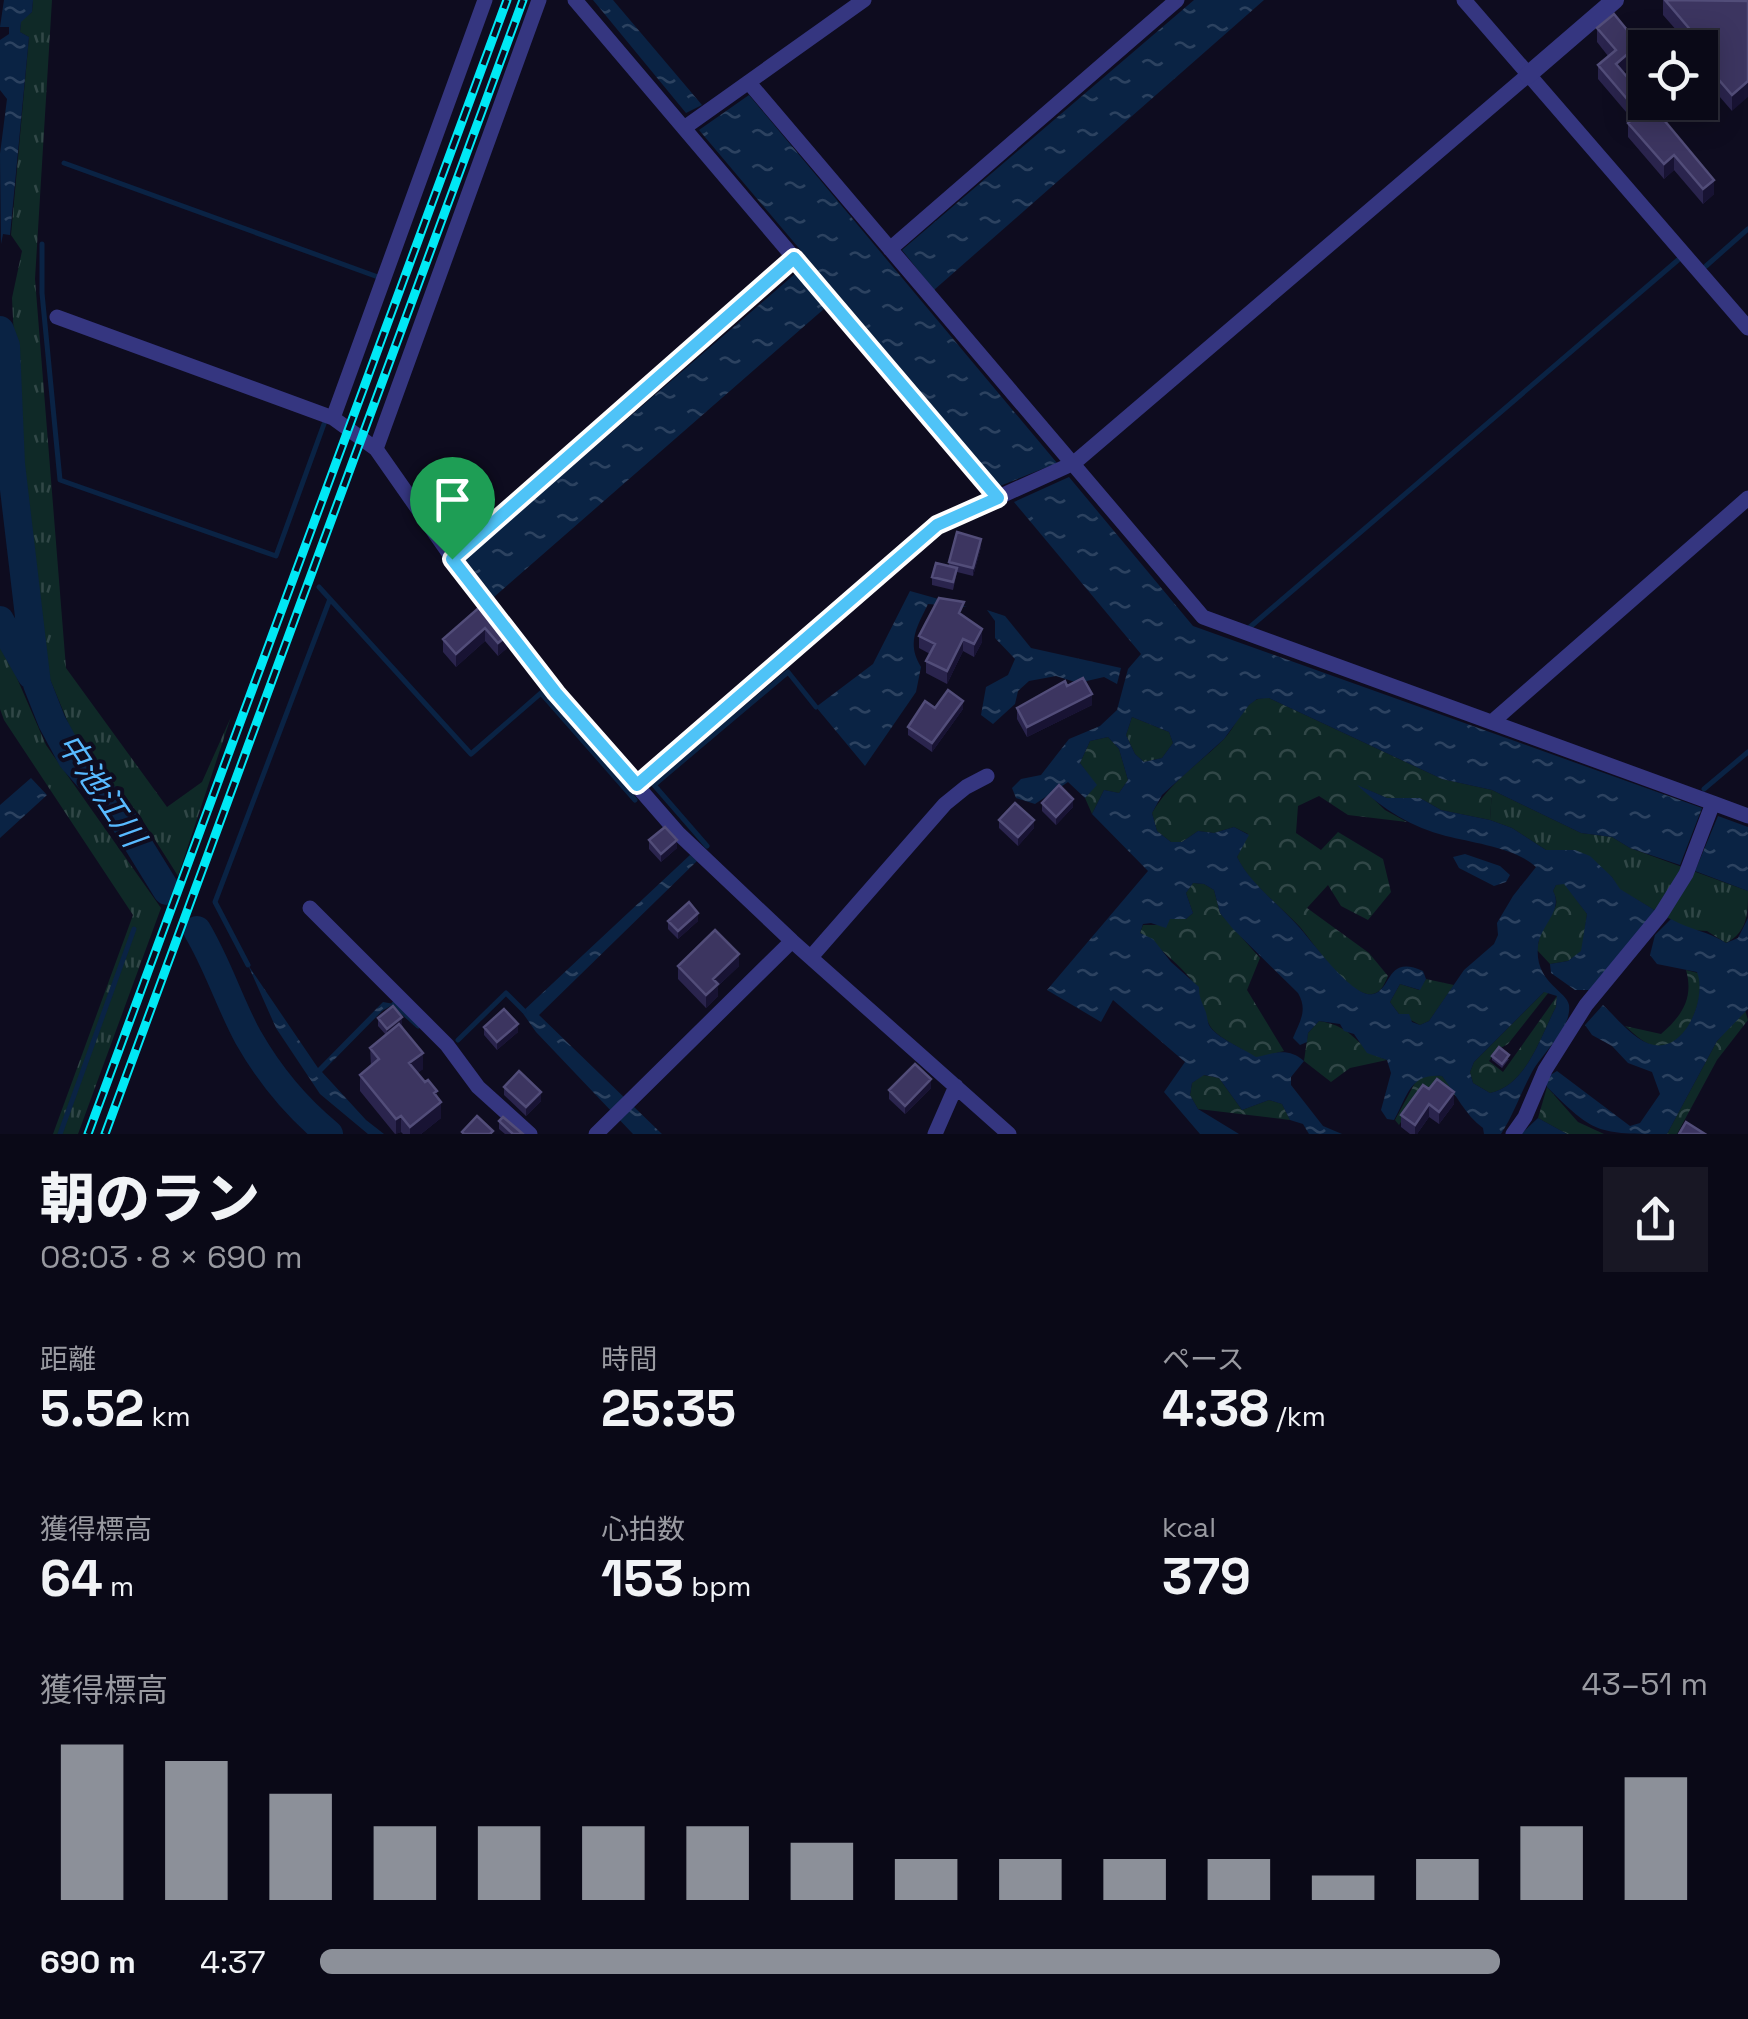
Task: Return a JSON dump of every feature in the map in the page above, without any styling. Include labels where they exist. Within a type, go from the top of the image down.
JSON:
[{"type":"street","points":[[332,418],[485,0]]},
{"type":"street","points":[[376,449],[539,0]]},
{"type":"street","points":[[576,0],[696,120],[794,258],[998,498]]},
{"type":"street","points":[[696,120],[864,0]]},
{"type":"street","points":[[890,249],[1178,0]]},
{"type":"street","points":[[1464,0],[1748,328]]},
{"type":"street","points":[[637,785],[937,525],[1074,464],[1615,0]]},
{"type":"street","points":[[750,84],[1203,617],[1748,816]]},
{"type":"street","points":[[452,559],[794,258]]},
{"type":"street","points":[[57,317],[332,418],[376,449],[452,559],[556,693],[678,833],[1009,1134]]},
{"type":"street","points":[[1492,722],[1748,498]]},
{"type":"street","points":[[811,957],[945,804],[966,786],[987,776]]},
{"type":"street","points":[[1513,1134],[1525,1117],[1545,1070],[1586,1004],[1661,914],[1686,874],[1713,803]]},
{"type":"street","points":[[310,908],[447,1045],[478,1088],[530,1134]]},
{"type":"street","points":[[596,1134],[792,940]]},
{"type":"street","points":[[935,1134],[956,1086]]},
{"type":"green space","points":[[33,0],[52,0],[35,279],[66,668],[167,807],[202,782],[231,717],[178,876],[138,813],[79,749],[47,672],[20,461],[12,298],[22,251],[11,235],[29,37],[20,32],[21,21],[32,12]]},
{"type":"green space","points":[[0,639],[46,745],[161,908],[78,1134],[53,1134],[133,915],[4,720],[0,709]]},
{"type":"green space","points":[[1269,698],[1442,779],[1492,790],[1490,820],[1441,810],[1420,798],[1387,798],[1361,787],[1385,810],[1407,822],[1348,815],[1319,796],[1298,806],[1296,833],[1321,850],[1338,832],[1383,859],[1391,892],[1368,920],[1341,906],[1328,885],[1307,908],[1369,953],[1388,976],[1375,993],[1358,990],[1339,975],[1300,927],[1250,877],[1237,857],[1248,834],[1234,827],[1214,833],[1198,831],[1182,842],[1171,842],[1157,831],[1152,813],[1167,792],[1224,739],[1249,705],[1257,699]]},
{"type":"green space","points":[[1132,717],[1169,732],[1173,743],[1162,758],[1144,762],[1135,754],[1126,735]]},
{"type":"green space","points":[[1108,737],[1119,749],[1128,780],[1119,793],[1104,790],[1092,814],[1085,798],[1096,785],[1080,763],[1090,741]]},
{"type":"green space","points":[[1492,790],[1581,833],[1612,837],[1630,848],[1748,891],[1743,928],[1726,943],[1707,931],[1690,930],[1619,889],[1612,877],[1575,850],[1546,850],[1512,828],[1490,820]]},
{"type":"green space","points":[[1193,883],[1214,890],[1220,913],[1260,958],[1247,990],[1284,1051],[1256,1058],[1218,1035],[1210,1026],[1189,977],[1140,933],[1143,925],[1186,919],[1193,913],[1186,893]]},
{"type":"green space","points":[[1564,883],[1587,914],[1582,951],[1568,961],[1550,964],[1537,950],[1542,929],[1556,904],[1553,891],[1556,885]]},
{"type":"green space","points":[[1686,970],[1698,973],[1700,983],[1697,1006],[1687,1028],[1670,1043],[1655,1046],[1645,1042],[1625,1026],[1661,1034],[1680,1013],[1687,998]]},
{"type":"green space","points":[[1426,979],[1454,985],[1429,1021],[1420,1025],[1399,1014],[1390,1002],[1400,984],[1419,990]]},
{"type":"green space","points":[[1544,992],[1549,992],[1508,1044],[1489,1061],[1503,1072],[1557,996],[1556,1007],[1523,1070],[1503,1088],[1490,1093],[1473,1083],[1470,1072],[1474,1062]]},
{"type":"green space","points":[[1745,1010],[1748,1020],[1717,1060],[1677,1134],[1667,1134],[1717,1041]]},
{"type":"green space","points":[[1319,1021],[1341,1028],[1387,1060],[1350,1068],[1331,1082],[1304,1061],[1308,1033]]},
{"type":"green space","points":[[1425,1074],[1442,1076],[1459,1097],[1435,1085],[1420,1093],[1399,1125],[1395,1120],[1417,1079]]},
{"type":"green space","points":[[1203,1075],[1219,1078],[1242,1110],[1269,1100],[1282,1104],[1290,1120],[1198,1109],[1190,1095],[1192,1083]]},
{"type":"green space","points":[[1547,1087],[1578,1122],[1604,1134],[1567,1134],[1538,1118]]},
{"type":"water","points":[[4,0],[33,0],[32,12],[21,22],[20,32],[29,37],[10,235],[3,234],[1,244],[0,154],[7,99],[0,90],[0,40],[9,34],[9,27],[0,27]]},
{"type":"water","points":[[593,0],[613,0],[702,105],[686,113]]},
{"type":"water","points":[[1194,0],[1264,0],[934,290],[902,250]]},
{"type":"water","points":[[749,95],[1057,463],[1000,486],[699,130]]},
{"type":"water","points":[[796,273],[825,308],[494,597],[465,559]]},
{"type":"water","points":[[1069,477],[1193,626],[1702,808],[1680,865],[1630,848],[1612,837],[1581,833],[1492,790],[1442,779],[1269,698],[1257,699],[1249,705],[1224,739],[1162,795],[1152,813],[1157,831],[1171,842],[1182,842],[1198,831],[1214,833],[1234,827],[1249,835],[1237,857],[1243,867],[1355,988],[1373,994],[1402,967],[1423,971],[1426,979],[1420,990],[1400,984],[1390,1002],[1399,1014],[1409,1014],[1412,1022],[1420,1025],[1429,1021],[1464,970],[1494,944],[1497,923],[1536,867],[1506,851],[1410,822],[1357,785],[1387,798],[1420,798],[1441,810],[1490,820],[1512,828],[1546,850],[1575,850],[1590,856],[1620,889],[1656,911],[1591,990],[1575,990],[1551,973],[1550,964],[1568,961],[1581,951],[1587,914],[1564,884],[1556,885],[1556,905],[1540,939],[1538,958],[1546,977],[1567,1000],[1569,1014],[1562,1031],[1532,1072],[1501,1134],[1484,1134],[1442,1076],[1416,1082],[1394,1120],[1387,1119],[1381,1110],[1391,1073],[1387,1060],[1367,1053],[1354,1034],[1344,1031],[1340,1024],[1319,1021],[1308,1033],[1307,1042],[1300,1045],[1293,1038],[1303,1010],[1298,993],[1233,929],[1220,913],[1214,890],[1204,884],[1193,883],[1186,893],[1193,913],[1186,919],[1170,919],[1166,928],[1143,924],[1140,933],[1153,939],[1199,987],[1209,1025],[1217,1034],[1256,1057],[1287,1053],[1304,1061],[1291,1077],[1291,1085],[1323,1126],[1342,1134],[1309,1134],[1303,1124],[1290,1120],[1282,1104],[1269,1100],[1242,1110],[1219,1078],[1204,1075],[1192,1083],[1190,1095],[1198,1109],[1239,1134],[1200,1134],[1164,1092],[1185,1062],[1113,1000],[1101,1022],[1047,990],[1148,871],[1092,814],[1104,790],[1119,793],[1128,780],[1119,749],[1108,737],[1090,741],[1080,763],[1097,785],[1085,798],[1068,782],[1035,804],[1016,798],[1012,788],[1021,779],[1041,775],[1069,739],[1100,726],[1117,710],[1128,669],[1141,654],[1014,502]],"holes":[[[1132,717],[1169,732],[1173,743],[1162,758],[1144,762],[1135,754],[1126,735]],[[1544,992],[1557,996],[1556,1007],[1523,1070],[1503,1088],[1490,1093],[1473,1083],[1470,1072],[1474,1062]]]},
{"type":"water","points":[[910,591],[967,607],[928,604],[914,643],[921,667],[916,692],[865,766],[816,707],[873,664]]},
{"type":"water","points":[[987,610],[1005,616],[1031,648],[1121,668],[1117,684],[1104,677],[1078,683],[1056,676],[1029,681],[1018,691],[1015,704],[993,724],[981,715],[986,687],[1008,675],[1015,659],[995,638],[995,621]]},
{"type":"water","points":[[31,778],[47,795],[0,838],[0,805]]},
{"type":"water","points":[[1718,816],[1748,827],[1748,891],[1695,871]]},
{"type":"water","points":[[1465,854],[1500,866],[1510,875],[1506,882],[1494,886],[1459,868],[1453,857]]},
{"type":"water","points":[[690,855],[697,861],[539,1015],[662,1134],[633,1134],[536,1032],[522,1012]]},
{"type":"water","points":[[1748,918],[1748,1009],[1717,1041],[1667,1134],[1599,1128],[1587,1123],[1547,1087],[1547,1077],[1557,1071],[1630,1126],[1640,1123],[1660,1094],[1652,1072],[1628,1063],[1585,1025],[1603,1005],[1647,1043],[1665,1045],[1676,1040],[1696,1008],[1697,972],[1657,964],[1650,955],[1655,935],[1671,919],[1726,943],[1738,938]]},
{"type":"water","points":[[248,965],[318,1068],[383,1002],[394,1004],[382,1011],[322,1072],[384,1134],[368,1134],[320,1094],[276,1028]]},
{"type":"water","points":[[1538,1118],[1567,1134],[1521,1134]]},
{"type":"building","points":[[1665,0],[1748,1],[1748,81],[1732,95],[1718,79],[1718,30],[1691,30]]},
{"type":"building","points":[[1614,14],[1628,31],[1628,54],[1616,64],[1628,78],[1628,100],[1598,65],[1616,50],[1597,28]]},
{"type":"building","points":[[1664,120],[1714,180],[1703,189],[1674,155],[1664,164],[1628,123]]},
{"type":"building","points":[[957,532],[981,539],[973,568],[949,562]]},
{"type":"building","points":[[936,563],[957,568],[953,582],[932,577]]},
{"type":"building","points":[[939,598],[964,602],[959,613],[982,629],[974,644],[963,639],[947,671],[926,661],[935,644],[919,636]]},
{"type":"building","points":[[482,605],[507,636],[498,643],[485,628],[456,654],[443,639]]},
{"type":"building","points":[[1083,678],[1092,694],[1027,727],[1017,708],[1065,681],[1067,686]]},
{"type":"building","points":[[948,690],[963,701],[932,743],[908,727],[925,701],[935,708]]},
{"type":"building","points":[[1059,785],[1073,799],[1056,817],[1042,803]]},
{"type":"building","points":[[1015,803],[1034,820],[1018,837],[999,820]]},
{"type":"building","points":[[665,827],[677,840],[661,854],[649,840]]},
{"type":"building","points":[[689,902],[698,913],[678,931],[668,921]]},
{"type":"building","points":[[715,930],[739,954],[713,979],[718,984],[706,995],[678,966]]},
{"type":"building","points":[[393,1006],[402,1017],[387,1029],[378,1018]]},
{"type":"building","points":[[504,1009],[518,1024],[497,1042],[484,1027]]},
{"type":"building","points":[[399,1024],[423,1053],[409,1063],[425,1082],[428,1080],[441,1102],[410,1127],[401,1116],[396,1119],[360,1075],[379,1059],[370,1048]]},
{"type":"building","points":[[1499,1047],[1509,1055],[1502,1064],[1492,1056]]},
{"type":"building","points":[[915,1064],[931,1079],[905,1106],[889,1090]]},
{"type":"building","points":[[519,1071],[541,1092],[526,1107],[504,1087]]},
{"type":"building","points":[[1437,1079],[1454,1092],[1439,1112],[1429,1104],[1415,1125],[1401,1115],[1423,1085],[1429,1089]]},
{"type":"building","points":[[477,1116],[493,1131],[464,1134],[462,1132]]},
{"type":"building","points":[[503,1117],[523,1134],[513,1134],[499,1121]]},
{"type":"building","points":[[1686,1122],[1705,1134],[1679,1134]]},
{"type":"waterway","points":[[64,163],[378,277]]},
{"type":"waterway","points":[[1706,266],[1748,229]]},
{"type":"waterway","points":[[42,244],[42,293],[60,480],[276,556],[324,424]]},
{"type":"waterway","points":[[1250,627],[1678,260]]},
{"type":"waterway","name":"中池江川","points":[[0,330],[6,346],[11,464],[37,684],[72,759],[117,810],[167,891]]},
{"type":"waterway","points":[[319,587],[471,754],[541,693],[635,800]]},
{"type":"waterway","points":[[248,965],[215,902],[330,599]]},
{"type":"waterway","points":[[0,620],[31,675]]},
{"type":"waterway","points":[[707,846],[654,785],[788,672],[816,707]]},
{"type":"waterway","points":[[1704,789],[1748,752]]},
{"type":"waterway","points":[[60,1134],[134,929]]},
{"type":"waterway","name":"中池江川","points":[[197,930],[256,1051],[294,1101],[329,1134]]},
{"type":"waterway","points":[[458,1040],[506,993],[524,1011]]},
{"type":"waterway","points":[[394,1004],[418,1026]]},
{"type":"railway","points":[[88,1134],[507,0]]},
{"type":"railway","points":[[105,1134],[523,0]]},
{"type":"route","points":[[794,258],[998,498],[937,525],[637,785],[556,693],[452,559],[794,258]]}]
